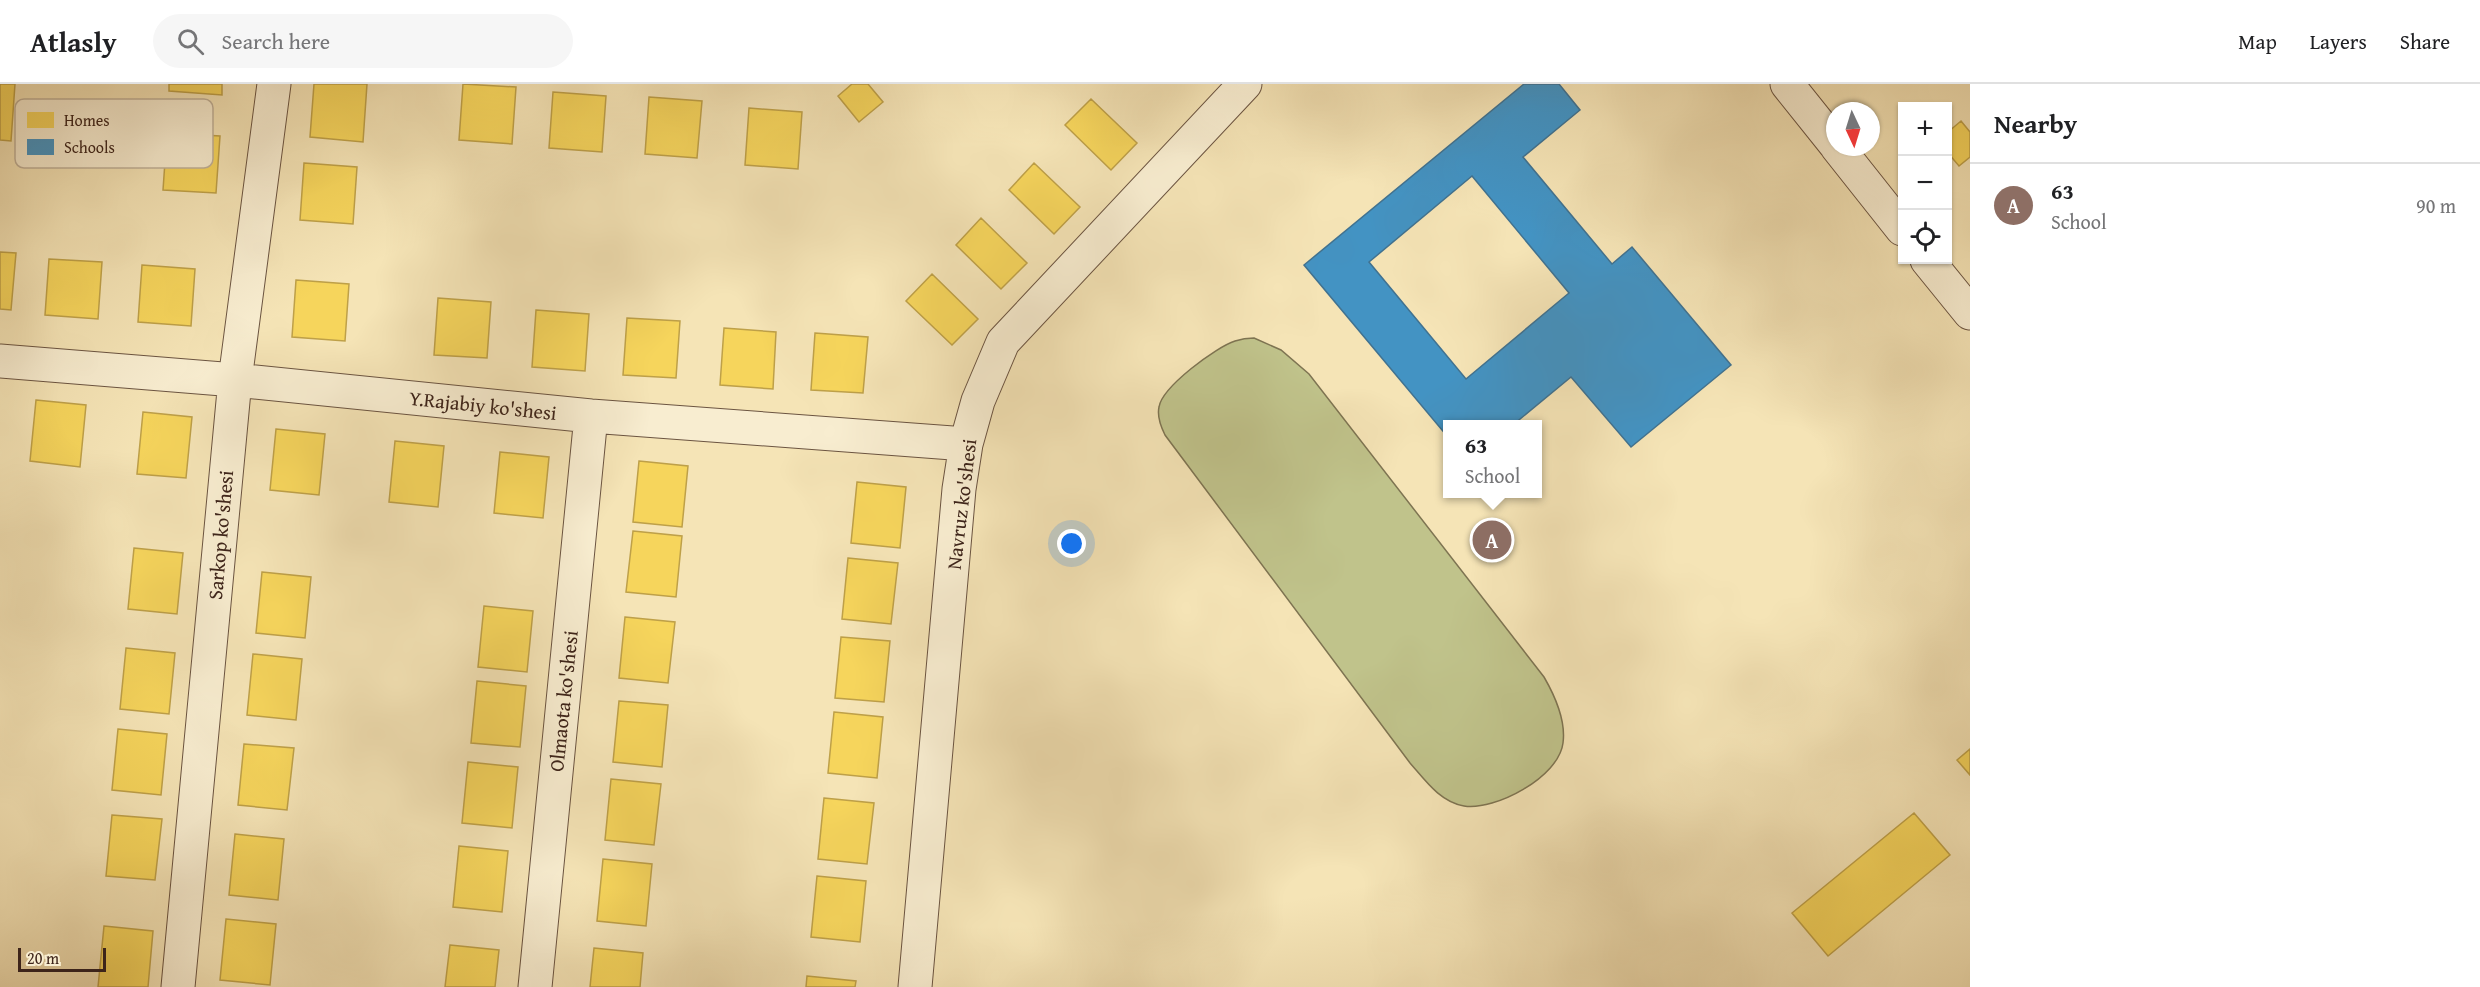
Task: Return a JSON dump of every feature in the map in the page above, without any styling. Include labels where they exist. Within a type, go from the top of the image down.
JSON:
[{"type":"street","name":"Sarkop ko'shesi","points":[[178,987],[235,380],[274,84]]},
{"type":"street","name":"Navruz ko'shesi","points":[[915,987],[959,489],[966,444],[978,401],[1003,342],[1245,84]]},
{"type":"street","points":[[1787,84],[1826,133]]},
{"type":"street","points":[[1844,156],[1898,224]]},
{"type":"street","points":[[1930,264],[1970,313]]},
{"type":"street","name":"Y.Rajabiy ko'shesi","points":[[0,361],[235,380],[591,416],[966,444]]},
{"type":"street","name":"Olmaota ko'shesi","points":[[535,987],[591,416]]},
{"type":"green space","points":[[1254,338],[1281,350],[1309,374],[1544,677],[1559,709],[1563,726],[1563,743],[1559,756],[1550,768],[1524,789],[1492,803],[1477,806],[1455,804],[1440,795],[1410,763],[1165,435],[1160,421],[1159,407],[1169,389],[1191,369],[1226,345]]},
{"type":"building: Homes","points":[[0,84],[15,84],[11,141],[0,140]]},
{"type":"building: Homes","points":[[169,84],[222,84],[222,95],[169,91]]},
{"type":"building: Homes","points":[[314,84],[367,84],[363,142],[310,137]]},
{"type":"building: Homes","points":[[463,84],[516,87],[512,144],[459,140]]},
{"type":"building: Homes","points":[[852,84],[868,84],[883,102],[859,122],[838,96]]},
{"type":"building: Homes","points":[[553,92],[606,96],[602,152],[549,148]]},
{"type":"building: Homes","points":[[649,97],[702,101],[697,158],[645,154]]},
{"type":"building: Homes","points":[[1091,99],[1137,143],[1111,170],[1065,125]]},
{"type":"building: Homes","points":[[749,108],[802,112],[798,169],[745,165]]},
{"type":"building: Homes","points":[[1961,121],[1970,132],[1970,157],[1959,166],[1952,158],[1952,129]]},
{"type":"building: Homes","points":[[213,136],[220,136],[216,193],[163,190],[165,168],[213,168]]},
{"type":"building: Homes","points":[[304,163],[357,167],[353,224],[300,220]]},
{"type":"building: Homes","points":[[1034,163],[1080,207],[1054,234],[1009,190]]},
{"type":"building: Homes","points":[[981,218],[1027,263],[1001,289],[956,245]]},
{"type":"building: Homes","points":[[0,252],[16,253],[11,310],[0,309]]},
{"type":"building: Homes","points":[[49,259],[102,262],[98,319],[45,315]]},
{"type":"building: Homes","points":[[142,265],[195,269],[191,326],[138,322]]},
{"type":"building: Homes","points":[[932,274],[978,319],[952,345],[906,301]]},
{"type":"building: Homes","points":[[296,280],[349,284],[345,341],[292,337]]},
{"type":"building: Homes","points":[[438,298],[491,302],[487,358],[434,355]]},
{"type":"building: Homes","points":[[536,310],[589,314],[585,371],[532,367]]},
{"type":"building: Homes","points":[[627,318],[680,321],[676,378],[623,375]]},
{"type":"building: Homes","points":[[724,328],[776,332],[773,389],[720,385]]},
{"type":"building: Homes","points":[[815,333],[868,337],[863,393],[811,390]]},
{"type":"building: Homes","points":[[36,400],[86,405],[80,467],[30,461]]},
{"type":"building: Homes","points":[[143,412],[192,417],[186,478],[137,474]]},
{"type":"building: Homes","points":[[276,429],[325,434],[319,495],[270,490]]},
{"type":"building: Homes","points":[[395,441],[444,446],[438,507],[389,502]]},
{"type":"building: Homes","points":[[500,452],[549,457],[543,518],[494,513]]},
{"type":"building: Homes","points":[[639,461],[688,466],[682,527],[633,522]]},
{"type":"building: Homes","points":[[857,482],[906,487],[900,548],[851,543]]},
{"type":"building: Homes","points":[[633,531],[682,536],[676,597],[626,592]]},
{"type":"building: Homes","points":[[134,548],[183,553],[177,614],[128,609]]},
{"type":"building: Homes","points":[[848,558],[898,563],[891,624],[842,619]]},
{"type":"building: Homes","points":[[262,572],[311,577],[305,638],[256,633]]},
{"type":"building: Homes","points":[[484,606],[533,611],[527,672],[478,667]]},
{"type":"building: Homes","points":[[625,617],[675,622],[668,683],[619,678]]},
{"type":"building: Homes","points":[[841,637],[890,641],[884,702],[835,698]]},
{"type":"building: Homes","points":[[126,648],[175,653],[169,714],[120,709]]},
{"type":"building: Homes","points":[[253,654],[302,659],[296,720],[247,715]]},
{"type":"building: Homes","points":[[477,681],[526,686],[520,747],[471,743]]},
{"type":"building: Homes","points":[[619,701],[668,705],[662,767],[613,762]]},
{"type":"building: Homes","points":[[834,712],[883,717],[877,778],[828,773]]},
{"type":"building: Homes","points":[[118,729],[167,734],[161,795],[112,790]]},
{"type":"building: Homes","points":[[244,744],[294,748],[287,810],[238,805]]},
{"type":"building: Homes","points":[[1970,749],[1970,775],[1957,760]]},
{"type":"building: Homes","points":[[468,762],[518,767],[512,828],[462,823]]},
{"type":"building: Homes","points":[[611,779],[661,784],[654,845],[605,840]]},
{"type":"building: Homes","points":[[824,798],[874,803],[867,864],[818,859]]},
{"type":"building: Homes","points":[[1914,813],[1950,855],[1828,956],[1792,913]]},
{"type":"building: Homes","points":[[112,815],[162,819],[155,880],[106,876]]},
{"type":"building: Homes","points":[[235,834],[284,839],[278,900],[229,895]]},
{"type":"building: Homes","points":[[459,846],[508,851],[502,912],[453,907]]},
{"type":"building: Homes","points":[[603,859],[652,864],[646,926],[597,921]]},
{"type":"building: Homes","points":[[817,876],[866,881],[860,942],[811,937]]},
{"type":"building: Homes","points":[[226,919],[276,924],[270,985],[220,980]]},
{"type":"building: Homes","points":[[104,926],[153,931],[148,987],[98,987]]},
{"type":"building: Homes","points":[[450,945],[499,950],[495,987],[445,987]]},
{"type":"building: Homes","points":[[594,948],[643,953],[640,987],[590,987]]},
{"type":"building: Homes","points":[[807,976],[856,981],[855,987],[806,987]]},
{"type":"building: Schools","points":[[1524,84],[1559,84],[1580,110],[1523,157],[1612,264],[1632,247],[1731,365],[1631,447],[1571,377],[1519,420],[1443,420],[1443,431],[1304,265]],"holes":[[[1472,176],[1569,293],[1466,379],[1369,262]]]},
{"type":"place","name":"63","points":[[1492,540]]}]
